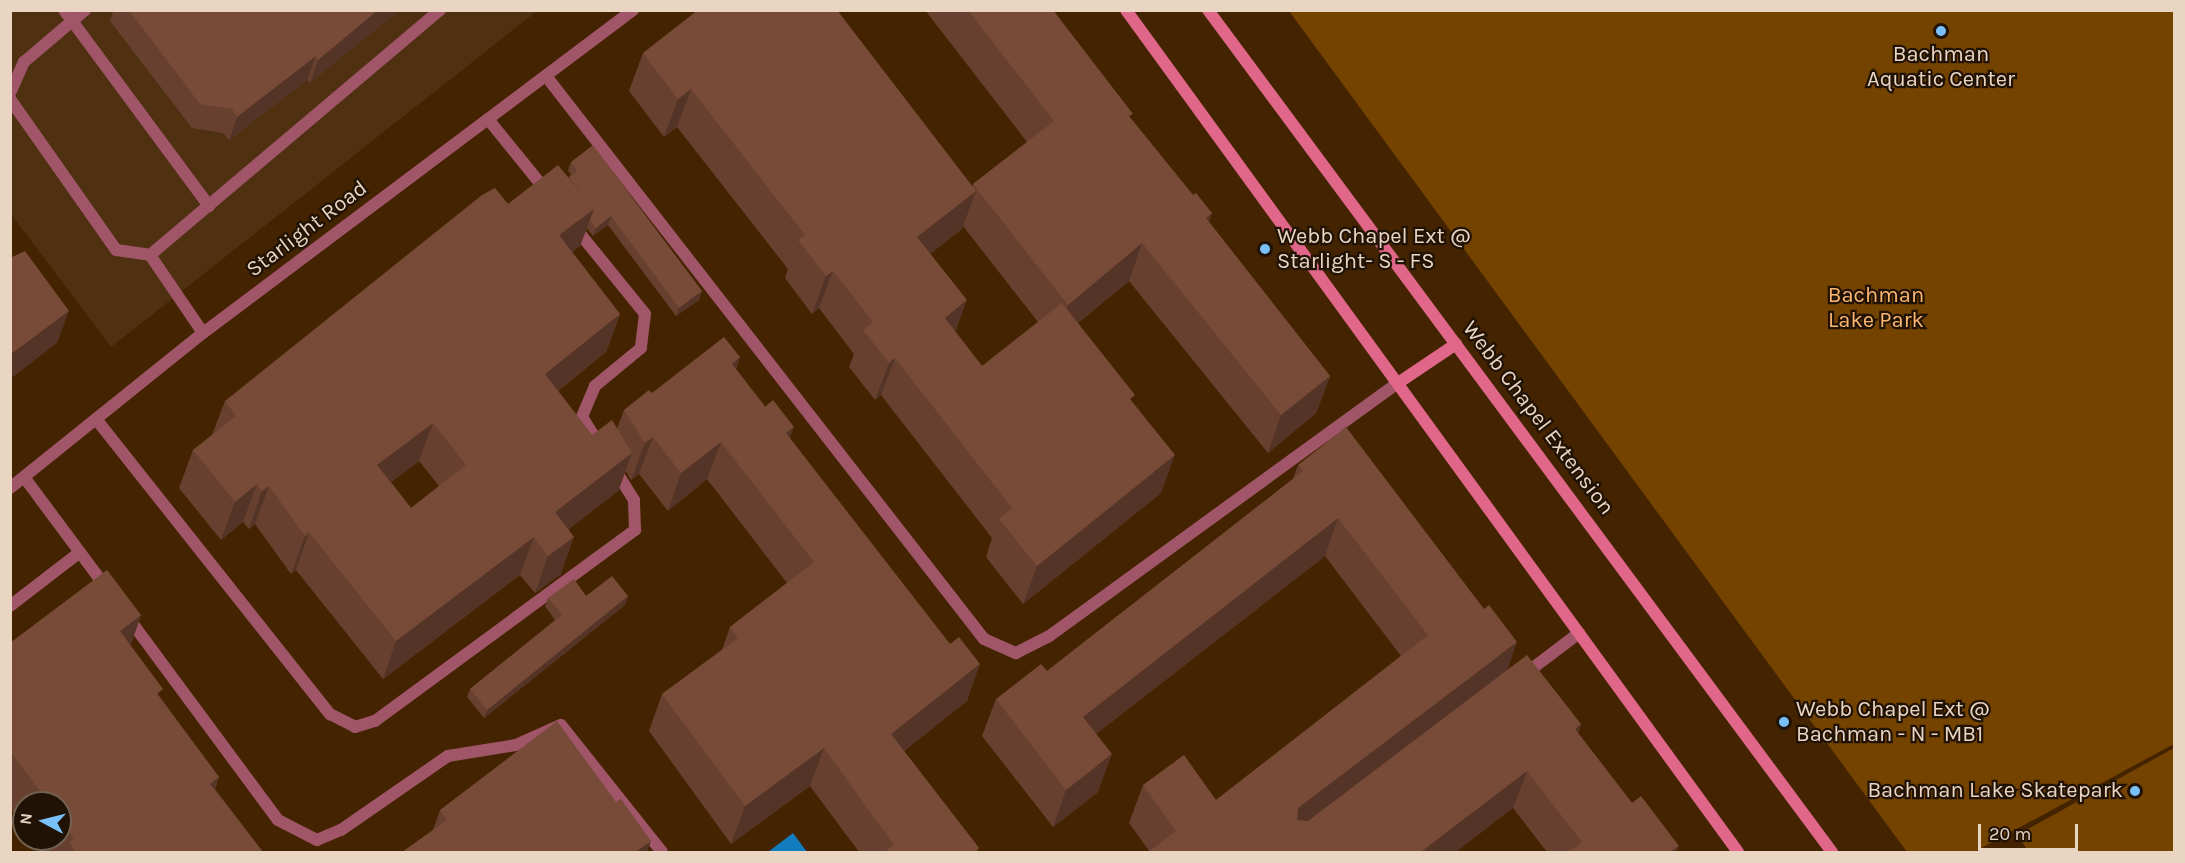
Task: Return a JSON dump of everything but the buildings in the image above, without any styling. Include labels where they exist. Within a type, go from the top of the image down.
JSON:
[{"type":"main road","points":[[1126,10],[1737,852]]},
{"type":"main road","name":"Webb Chapel Extension","points":[[1208,10],[1832,852]]},
{"type":"main road","points":[[1398,383],[1456,344]]},
{"type":"street","points":[[10,93],[24,62],[68,16],[85,10]]},
{"type":"street","points":[[150,255],[440,10]]},
{"type":"street","name":"Starlight Road","points":[[10,488],[203,333],[633,10]]},
{"type":"street","points":[[68,16],[209,206]]},
{"type":"street","points":[[546,76],[984,639],[1016,653],[1048,637],[1398,383]]},
{"type":"street","points":[[10,99],[116,250],[150,255],[203,333]]},
{"type":"street","points":[[96,419],[330,714],[355,727],[375,721],[636,530],[634,500],[582,417],[595,386],[641,348],[645,314],[488,119]]},
{"type":"street","points":[[24,477],[278,820],[317,840],[341,830],[448,756],[516,745],[561,725],[662,852]]},
{"type":"street","points":[[10,606],[80,552]]},
{"type":"street","points":[[1512,684],[1579,633]]},
{"type":"shaded area","points":[[11,11],[537,11],[111,347],[11,214]]},
{"type":"green space","name":"Bachman Lake Park","points":[[1289,11],[2174,11],[2174,744],[1974,852],[1907,852]]},
{"type":"green space","name":"Bachman Lake Skatepark","points":[[2174,748],[2174,852],[2029,852],[2017,835]]},
{"type":"water","points":[[793,833],[807,852],[768,852]]},
{"type":"place","name":"Bachman Aquatic Center","points":[[1941,31]]},
{"type":"place","name":"Webb Chapel Ext @ Starlight- S - FS","points":[[1265,249]]},
{"type":"place","name":"Webb Chapel Ext @ Bachman - N - MB1","points":[[1784,722]]},
{"type":"place","name":"Bachman Lake Skatepark","points":[[2135,791]]}]
